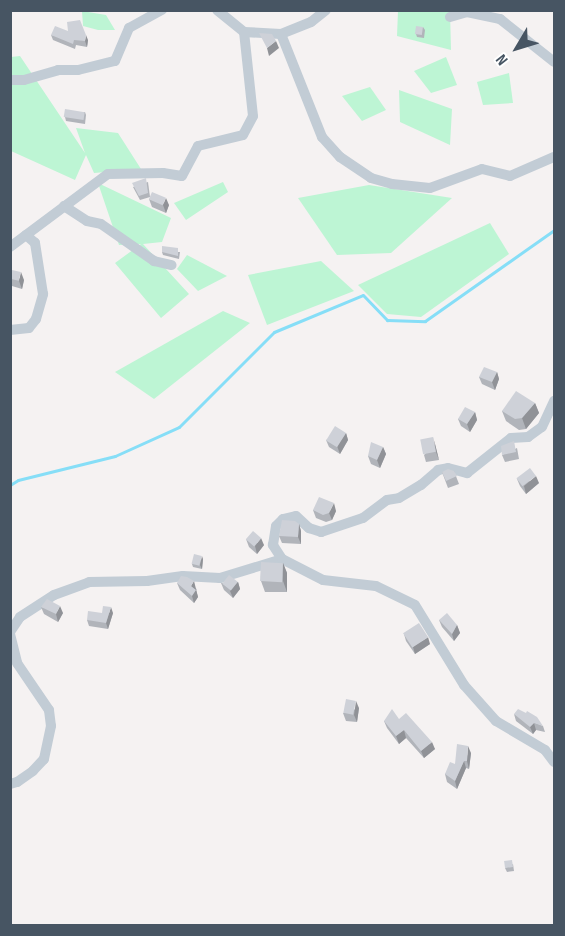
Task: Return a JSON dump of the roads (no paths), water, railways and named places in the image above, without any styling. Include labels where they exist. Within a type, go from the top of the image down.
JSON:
[{"type":"street","points":[[10,80],[24,80],[58,70],[78,70],[115,61],[129,28],[162,10]]},
{"type":"street","points":[[217,10],[244,32],[281,34],[311,22],[326,10]]},
{"type":"street","points":[[450,17],[467,12],[478,12],[500,19],[555,62]]},
{"type":"street","points":[[10,247],[108,174],[163,173],[182,176],[198,146],[243,135],[253,116],[244,32]]},
{"type":"street","points":[[281,34],[322,137],[340,157],[371,178],[430,188],[482,169],[510,176],[555,157]]},
{"type":"street","points":[[64,206],[87,221],[101,224],[154,261],[172,265]]},
{"type":"street","points":[[10,330],[29,328],[36,319],[43,294],[35,243],[26,235]]},
{"type":"street","points":[[555,401],[542,426],[528,437],[511,438],[467,473],[448,468],[438,470],[421,485],[399,498],[387,500],[363,518],[321,532],[309,528],[296,516],[283,519],[276,526],[273,545],[282,559],[323,580],[376,586],[415,605],[464,685],[496,721],[545,750],[555,762]]},
{"type":"street","points":[[10,784],[18,782],[33,771],[44,759],[51,726],[49,710],[17,663],[10,634],[20,617],[54,595],[89,582],[147,581],[183,576],[220,578],[282,559]]},
{"type":"waterway","points":[[10,485],[18,480],[115,456],[179,427],[274,332],[363,295],[387,320],[425,321],[554,230]]}]
